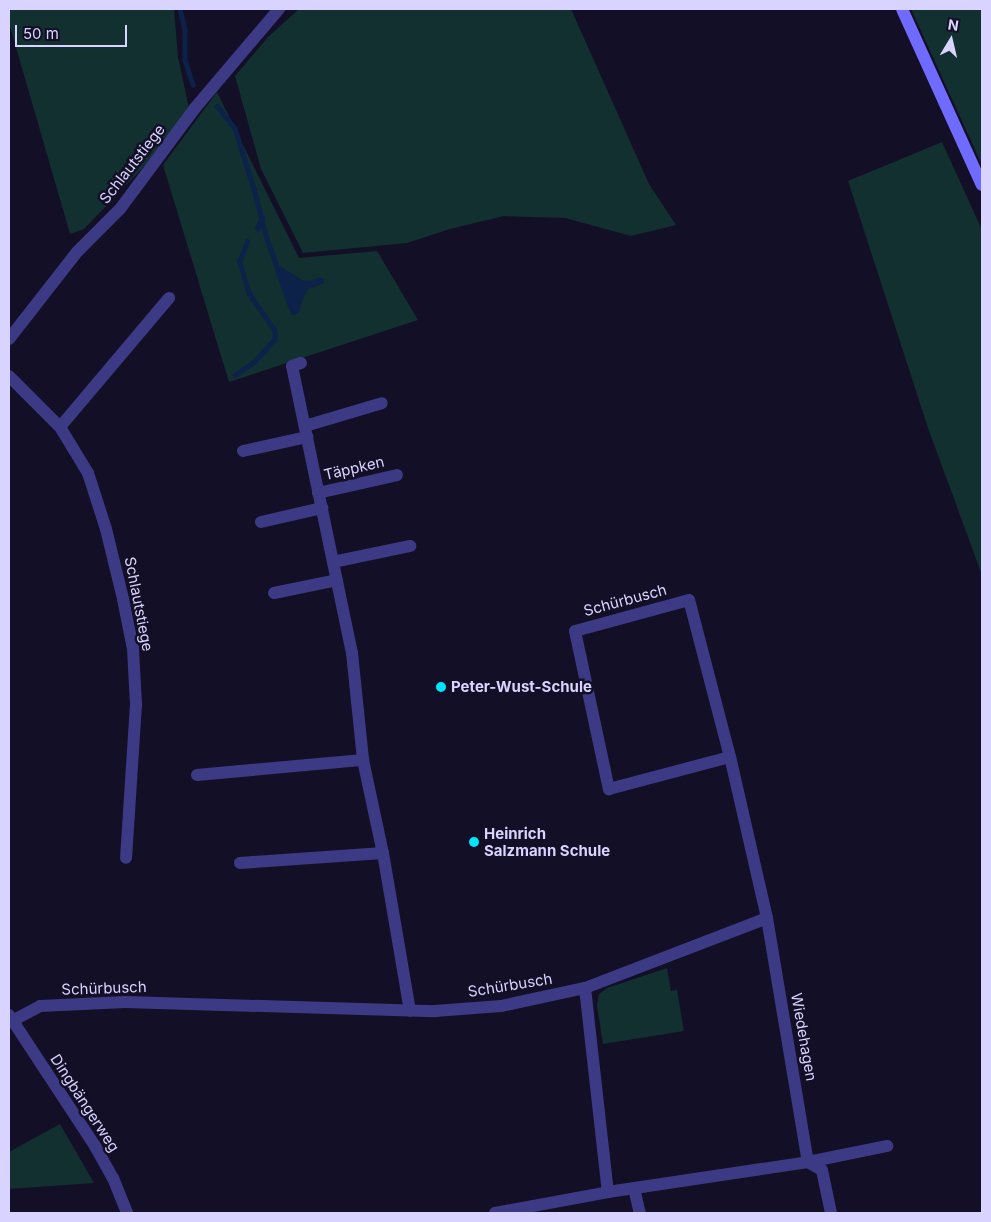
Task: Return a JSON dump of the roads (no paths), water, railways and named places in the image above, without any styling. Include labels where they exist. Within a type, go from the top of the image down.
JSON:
[{"type":"main road","points":[[902,9],[982,185]]},
{"type":"street","name":"Schlautstiege","points":[[9,339],[78,252],[120,209],[195,108],[279,9]]},
{"type":"street","points":[[60,427],[169,298]]},
{"type":"street","name":"Täppken","points":[[301,363],[292,366],[352,653],[362,760]]},
{"type":"street","name":"Schlautstiege","points":[[9,376],[60,427],[88,473],[106,529],[133,649],[136,704],[126,858]]},
{"type":"street","points":[[243,451],[306,432],[382,404]]},
{"type":"street","name":"Täppken","points":[[318,493],[397,476]]},
{"type":"street","points":[[261,522],[322,508]]},
{"type":"street","points":[[333,562],[410,546]]},
{"type":"street","points":[[274,593],[337,580]]},
{"type":"street","name":"Schürbusch","points":[[10,1018],[40,1006],[125,1002],[435,1012],[501,1006],[586,988],[767,918],[730,757],[689,600],[575,630],[609,789],[730,757]]},
{"type":"street","points":[[197,775],[362,760],[383,853],[410,1011]]},
{"type":"street","points":[[240,863],[383,853]]},
{"type":"street","name":"Wiedehagen","points":[[767,918],[808,1162]]},
{"type":"street","points":[[586,988],[608,1192]]},
{"type":"street","name":"Dingbängerweg","points":[[10,1018],[95,1146],[113,1178],[127,1213]]},
{"type":"street","points":[[495,1213],[608,1192],[808,1162],[887,1146]]},
{"type":"street","points":[[808,1162],[822,1170],[831,1213]]},
{"type":"street","points":[[634,1188],[640,1213]]},
{"type":"water","points":[[280,266],[302,280],[310,281],[320,277],[324,279],[324,283],[309,289],[304,296],[299,312],[295,315],[292,315],[288,307],[275,270]]},
{"type":"waterway","points":[[180,9],[185,29],[185,60],[193,85]]},
{"type":"waterway","points":[[217,106],[235,128],[277,267]]},
{"type":"waterway","points":[[257,229],[262,217]]},
{"type":"waterway","points":[[235,375],[255,361],[274,340],[275,335],[274,330],[249,294],[239,262],[247,242]]},
{"type":"place","name":"Peter-Wust-Schule","points":[[441,687]]},
{"type":"place","name":"Heinrich Salzmann Schule","points":[[474,842]]}]
